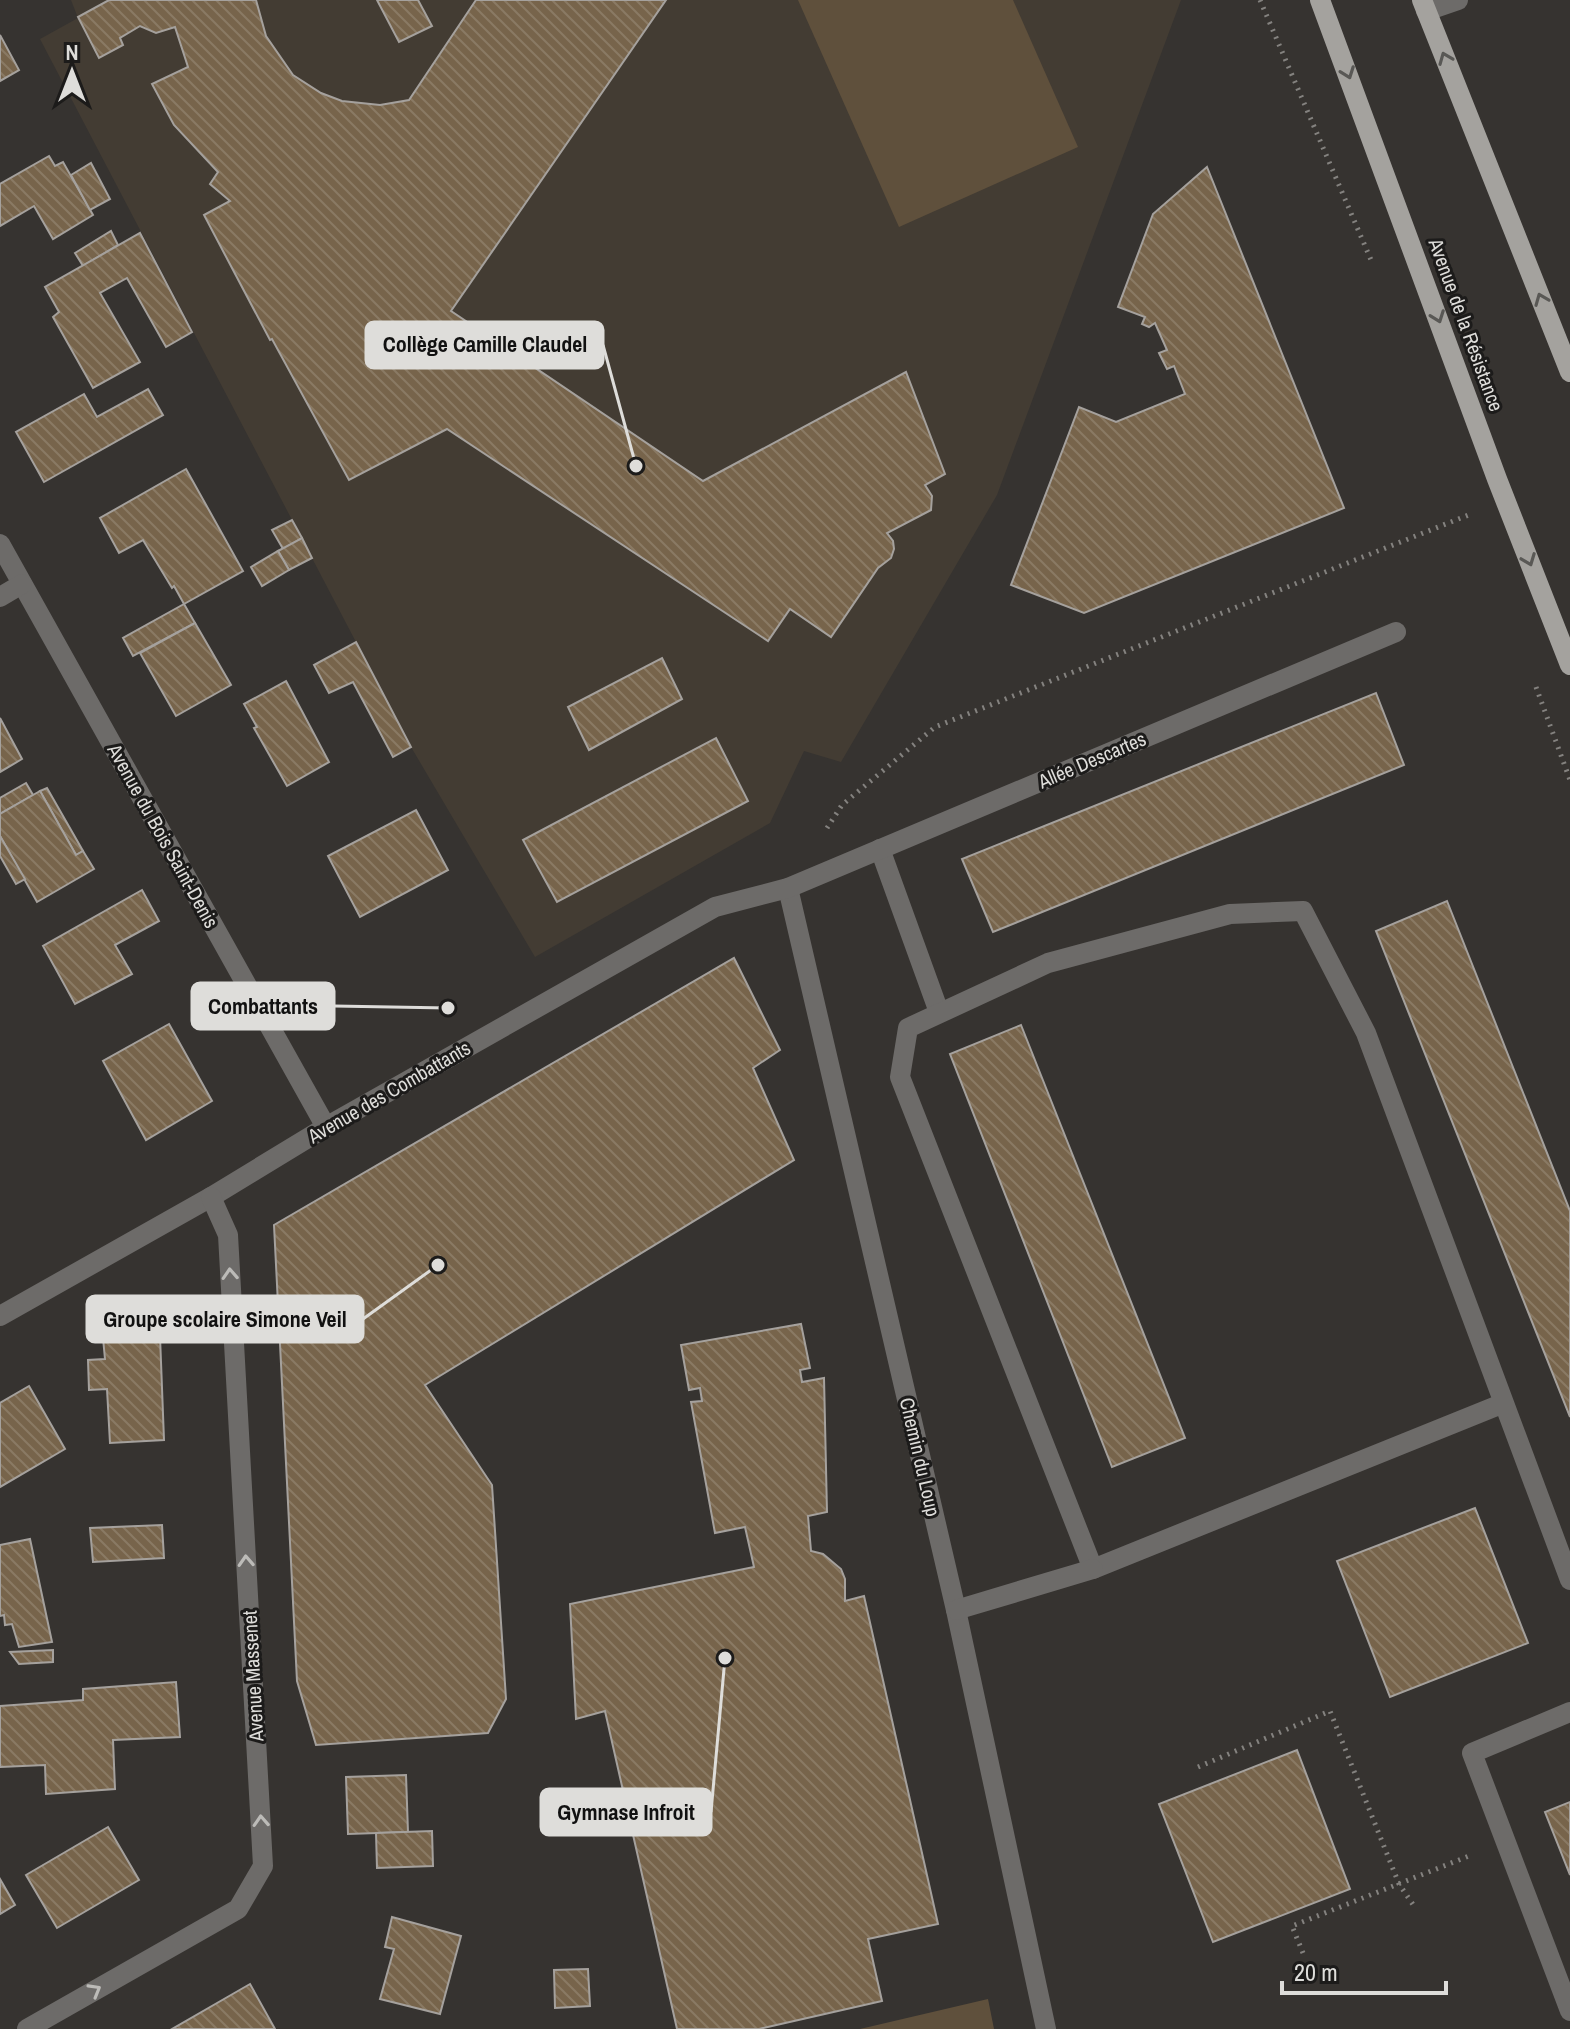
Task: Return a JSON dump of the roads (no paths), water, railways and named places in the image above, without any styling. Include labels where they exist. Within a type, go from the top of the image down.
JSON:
[{"type":"main road","name":"Avenue de la Résistance","points":[[1320,0],[1504,498],[1570,665]]},
{"type":"main road","points":[[1424,6],[1570,372]]},
{"type":"street","points":[[1424,6],[1458,0]]},
{"type":"street","name":"Avenue du Bois Saint-Denis","points":[[0,544],[326,1127]]},
{"type":"street","points":[[0,597],[22,584]]},
{"type":"street","name":"Allée Descartes","points":[[788,888],[1396,632]]},
{"type":"street","points":[[880,849],[939,1012]]},
{"type":"street","name":"Avenue des Combattants","points":[[0,1316],[715,907],[788,888]]},
{"type":"street","name":"Chemin du Loup","points":[[788,888],[956,1610],[1046,2029]]},
{"type":"street","points":[[1093,1569],[900,1077],[908,1028],[1048,963],[1230,914],[1303,911],[1366,1033],[1570,1580]]},
{"type":"street","name":"Avenue Massenet","points":[[27,2029],[238,1909],[263,1866],[228,1235],[211,1197]]},
{"type":"street","points":[[956,1610],[1093,1569],[1504,1403]]},
{"type":"street","points":[[1570,1712],[1472,1753],[1570,2011]]},
{"type":"place","name":"Collège Camille Claudel","points":[[636,466]]},
{"type":"place","name":"Combattants","points":[[448,1008]]},
{"type":"place","name":"Groupe scolaire Simone Veil","points":[[438,1265]]},
{"type":"place","name":"Gymnase Infroit","points":[[725,1658]]}]
